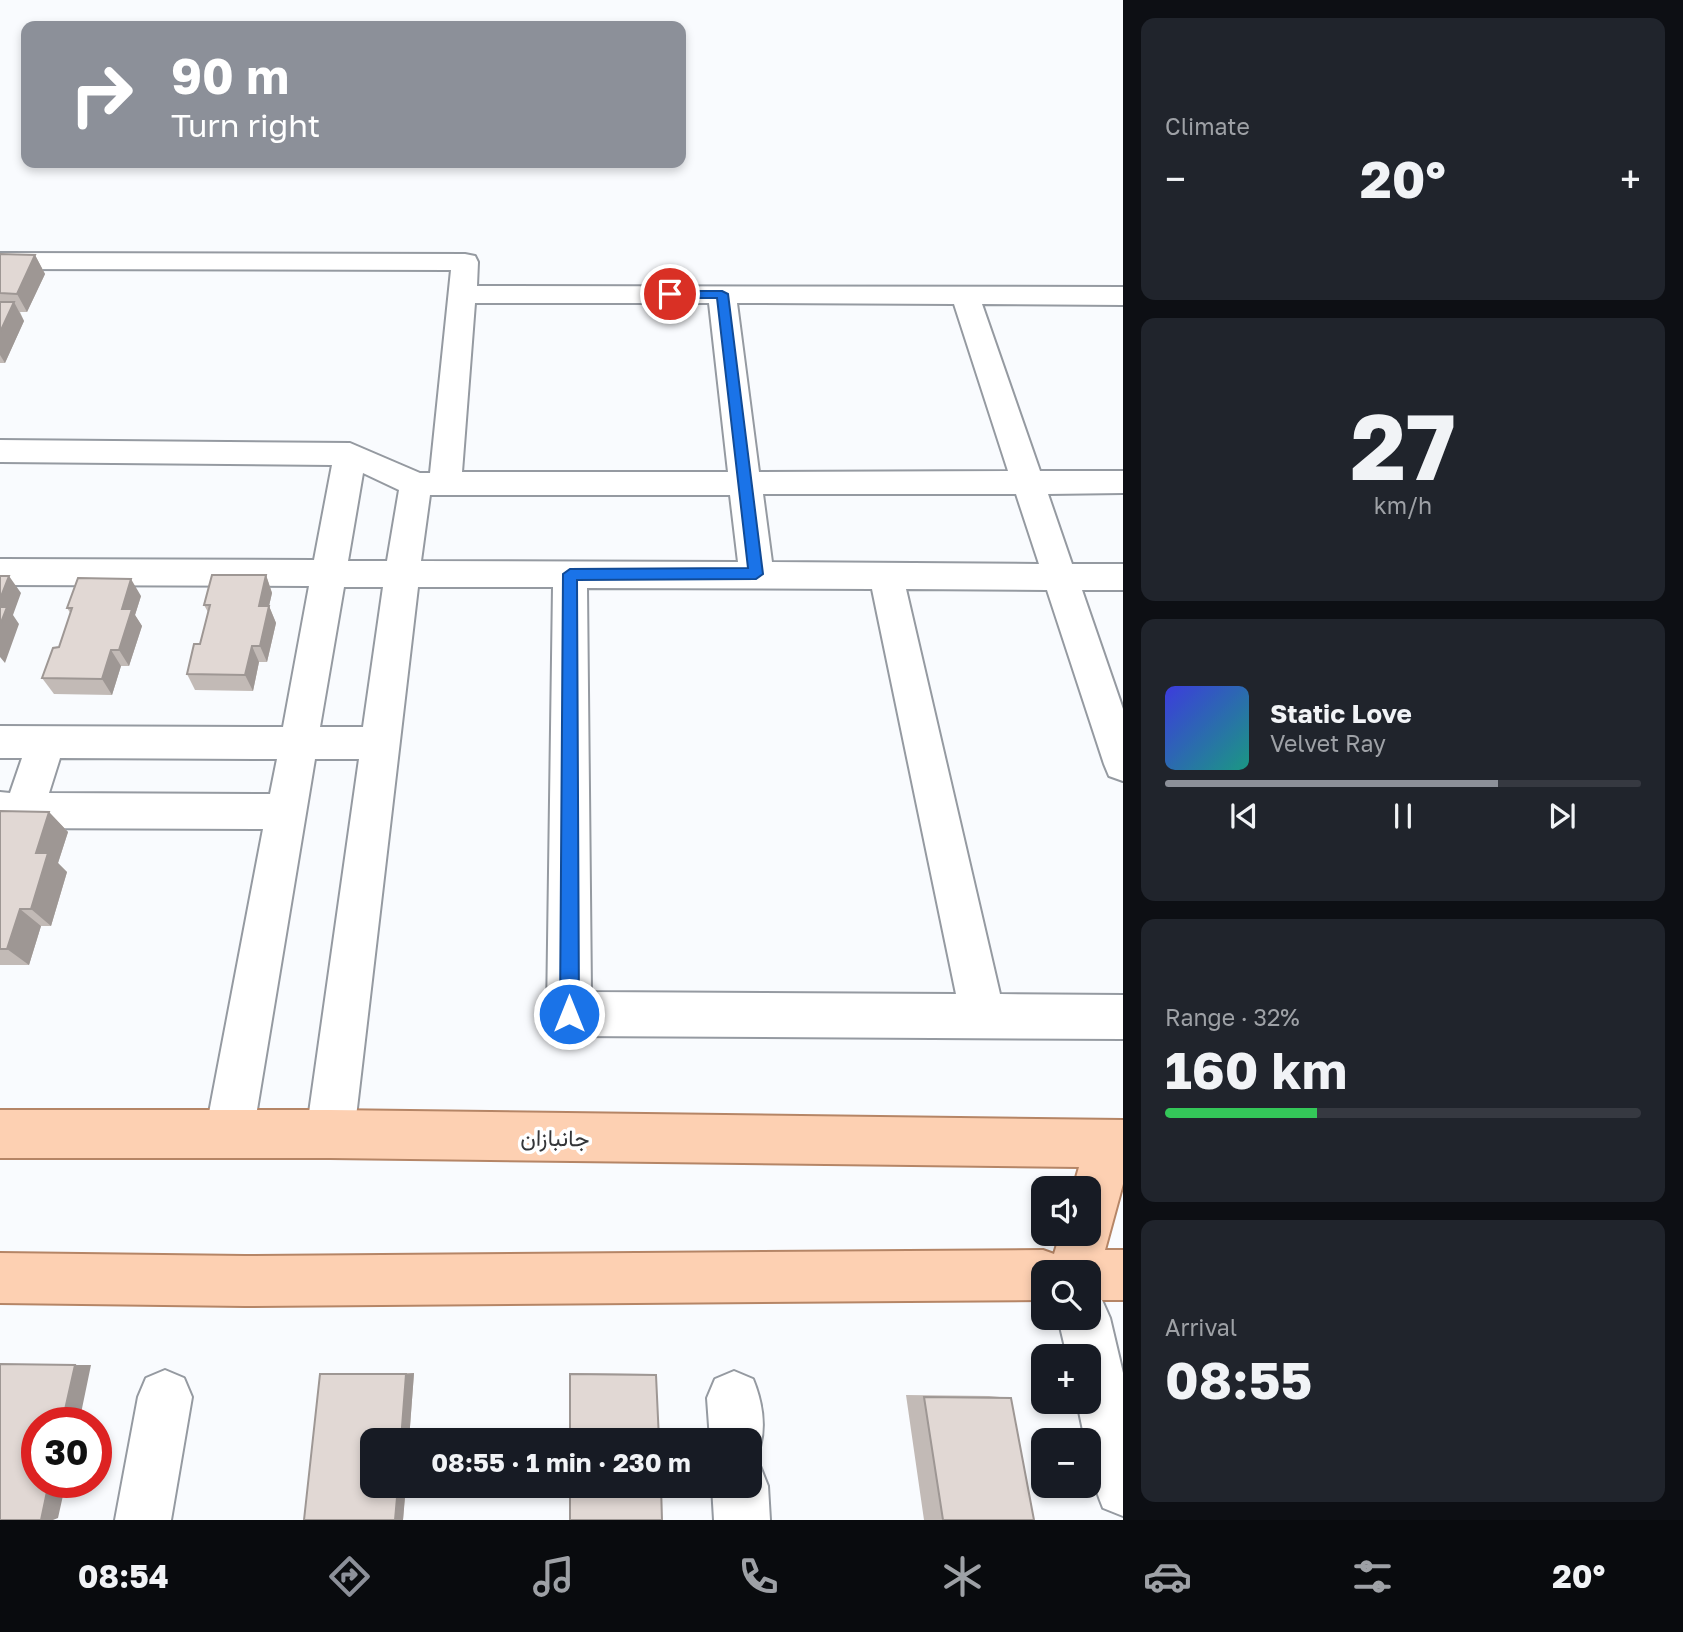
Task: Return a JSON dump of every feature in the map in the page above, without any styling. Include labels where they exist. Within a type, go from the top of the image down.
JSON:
[{"type":"main road","name":"جانبازان","points":[[0,1134],[330,1134],[1119,1150]]},
{"type":"main road","points":[[1101,1192],[1119,1150]]},
{"type":"main road","points":[[0,1278],[259,1281],[1031,1275]]},
{"type":"main road","points":[[1101,1275],[1123,1275]]},
{"type":"street","points":[[0,261],[466,262],[463,295],[430,483],[402,574],[330,1134]]},
{"type":"street","points":[[722,294],[756,574]]},
{"type":"street","points":[[463,295],[1123,296]]},
{"type":"street","points":[[965,295],[1123,764]]},
{"type":"street","points":[[0,452],[350,454],[430,483],[1123,482]]},
{"type":"street","points":[[229,1134],[350,454]]},
{"type":"street","points":[[0,572],[1123,577]]},
{"type":"street","points":[[570,574],[569,1014],[1123,1017]]},
{"type":"street","points":[[886,576],[983,1016]]},
{"type":"street","points":[[0,742],[380,743]]},
{"type":"street","points":[[46,742],[12,810],[286,812]]},
{"type":"street","points":[[1087,1330],[1123,1488]]},
{"type":"street","points":[[143,1520],[165,1397]]},
{"type":"street","points":[[741,1498],[742,1520]]},
{"type":"building","points":[[0,254],[35,255],[17,294],[0,293]]},
{"type":"building","points":[[0,302],[14,302],[0,332]]},
{"type":"building","points":[[212,575],[266,575],[259,606],[269,606],[260,646],[252,646],[245,675],[187,674],[194,644],[200,644],[210,605],[204,605]]},
{"type":"building","points":[[0,576],[9,576],[0,599]]},
{"type":"building","points":[[78,578],[131,579],[122,609],[132,609],[119,650],[111,650],[102,679],[42,678],[53,648],[59,647],[72,608],[67,608]]},
{"type":"building","points":[[0,607],[7,607],[0,625]]},
{"type":"building","points":[[0,811],[49,812],[36,853],[48,853],[31,909],[20,909],[7,949],[0,949]]},
{"type":"building","points":[[0,1364],[75,1365],[66,1407],[21,1407],[21,1498],[46,1498],[41,1520],[0,1520]]},
{"type":"building","points":[[320,1374],[406,1374],[402,1428],[360,1428],[360,1498],[397,1498],[395,1520],[304,1520]]},
{"type":"building","points":[[570,1374],[656,1375],[658,1428],[570,1428]]},
{"type":"building","points":[[924,1397],[1011,1398],[1034,1520],[943,1520]]},
{"type":"building","points":[[570,1498],[661,1498],[662,1520],[570,1520]]},
{"type":"route","points":[[569,1014],[570,574],[756,574],[722,294],[670,294]]}]
